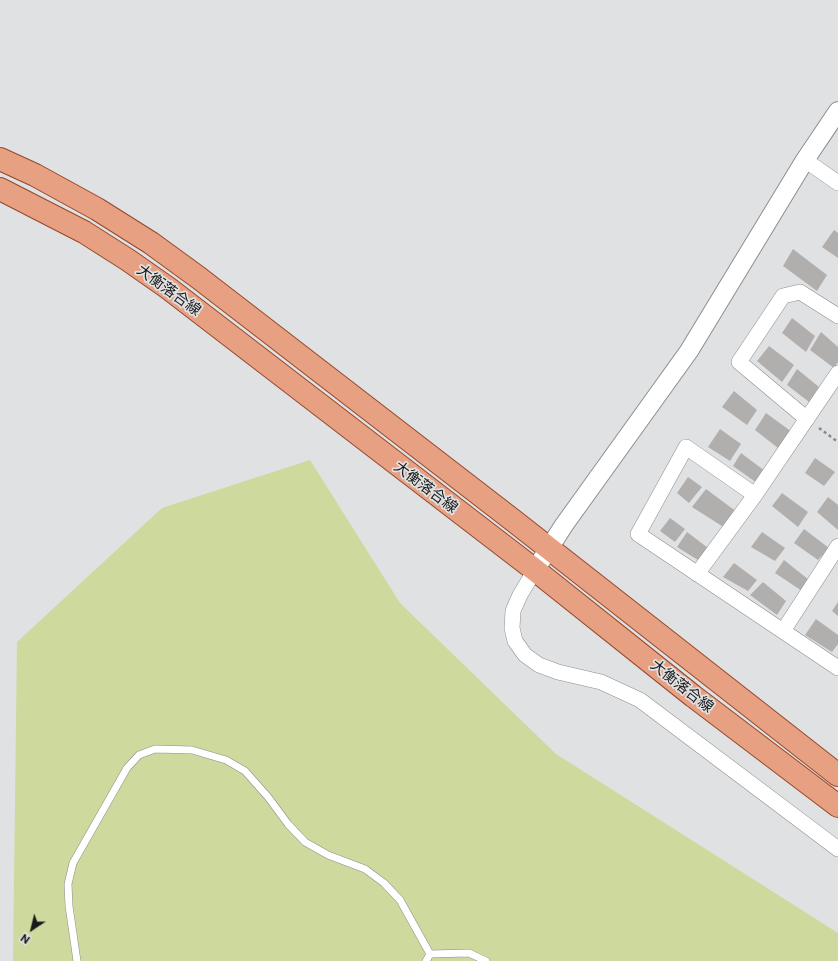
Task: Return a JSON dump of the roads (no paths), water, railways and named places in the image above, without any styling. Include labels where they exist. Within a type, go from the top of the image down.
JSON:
[{"type":"main road","name":"大衡落合線","points":[[0,159],[35,175],[97,209],[151,243],[199,278],[838,775]]},
{"type":"main road","name":"大衡落合線","points":[[0,189],[84,232],[168,288],[535,570],[693,696],[838,806]]},
{"type":"street","points":[[838,112],[805,160],[689,351],[548,548],[520,595],[514,611],[512,628],[516,641],[525,655],[539,665],[558,672],[601,682],[640,700],[838,849]]},
{"type":"street","points":[[805,160],[838,183]]},
{"type":"street","points":[[807,419],[739,362],[783,296],[800,292],[838,316]]},
{"type":"street","points":[[697,574],[838,374]]},
{"type":"street","points":[[754,495],[686,447],[638,534],[838,668]]},
{"type":"street","points":[[783,631],[838,546]]},
{"type":"lane","points":[[77,961],[68,906],[68,884],[73,863],[127,768],[139,755],[155,749],[192,750],[226,760],[245,770],[288,824],[305,842],[328,855],[365,869],[384,883],[400,900],[430,954]]},
{"type":"lane","points":[[430,954],[469,953],[486,961]]},
{"type":"lane","points":[[426,961],[430,954]]}]
